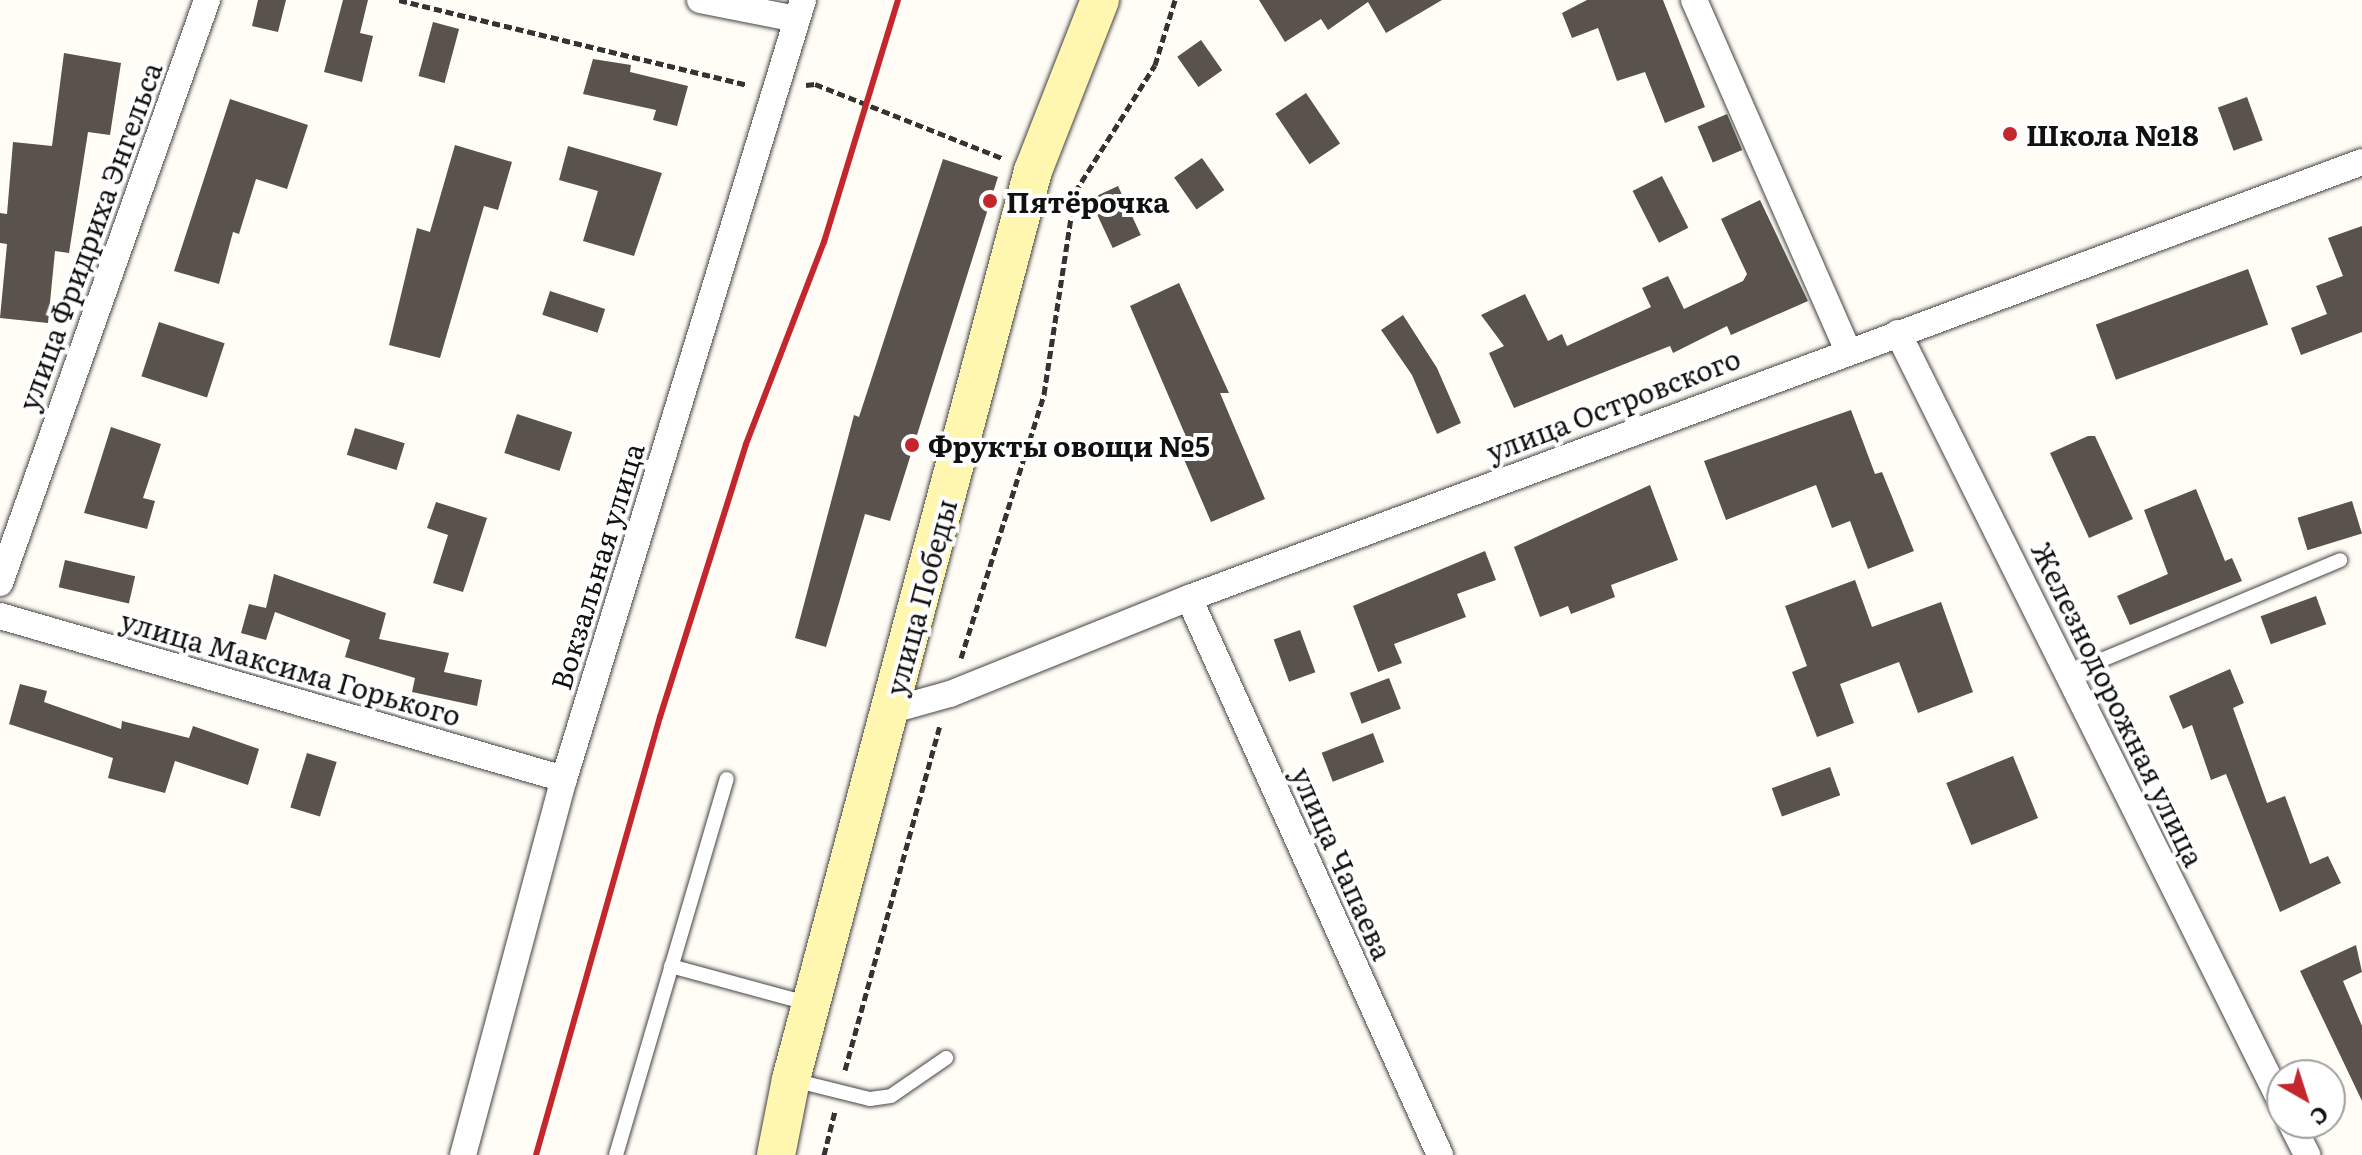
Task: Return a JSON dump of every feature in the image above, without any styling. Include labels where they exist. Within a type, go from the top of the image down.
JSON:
[{"type":"street","name":"улица Фридриха Энгельса","points":[[0,583],[207,0]]},
{"type":"street","points":[[700,0],[800,9]]},
{"type":"street","name":"улица Победы","points":[[776,1155],[791,1079],[1033,171],[1100,0]]},
{"type":"street","points":[[1694,0],[1848,350]]},
{"type":"street","name":"Вокзальная улица","points":[[463,1155],[564,779],[800,9]]},
{"type":"street","name":"улица Островского","points":[[889,711],[950,694],[1189,598],[1848,350],[2362,162]]},
{"type":"street","name":"Железнодорожная улица","points":[[1898,333],[2266,1072]]},
{"type":"street","name":"улица Чапаева","points":[[1189,598],[1440,1155]]},
{"type":"street","name":"улица Максима Горького","points":[[0,616],[564,779]]},
{"type":"lane","points":[[2068,674],[2340,560]]},
{"type":"lane","points":[[616,1155],[727,779]]},
{"type":"lane","points":[[671,966],[811,1004]]},
{"type":"lane","points":[[791,1079],[870,1099],[891,1096],[946,1058]]},
{"type":"path","points":[[399,0],[715,81],[776,88],[815,84],[1033,171],[1075,192]]},
{"type":"path","points":[[824,1155],[950,694],[1044,394],[1075,192],[1155,65],[1175,0]]},
{"type":"building","points":[[258,0],[286,0],[278,32],[252,26]]},
{"type":"building","points":[[343,0],[368,0],[360,33],[373,36],[362,82],[324,72]]},
{"type":"building","points":[[1259,0],[1442,0],[1386,33],[1368,2],[1328,30],[1321,19],[1285,42]]},
{"type":"building","points":[[1587,0],[1663,0],[1705,107],[1665,123],[1645,72],[1617,81],[1598,28],[1572,38],[1562,13]]},
{"type":"building","points":[[433,22],[459,29],[445,83],[419,76]]},
{"type":"building","points":[[1201,40],[1222,70],[1198,87],[1177,57]]},
{"type":"building","points":[[64,53],[121,63],[110,135],[88,132],[69,253],[55,251],[48,323],[0,318],[7,244],[0,243],[0,213],[7,214],[13,142],[52,146]]},
{"type":"building","points":[[593,59],[631,65],[630,72],[688,86],[677,126],[653,120],[656,110],[583,94]]},
{"type":"building","points":[[1306,93],[1340,144],[1309,164],[1275,114]]},
{"type":"building","points":[[2247,97],[2263,140],[2234,151],[2218,108]]},
{"type":"building","points":[[230,99],[308,125],[287,189],[256,179],[239,234],[233,232],[219,284],[174,271]]},
{"type":"building","points":[[1727,114],[1742,150],[1713,162],[1698,127]]},
{"type":"building","points":[[455,145],[512,162],[498,210],[484,206],[440,358],[389,345],[417,228],[430,232]]},
{"type":"building","points":[[568,146],[662,173],[634,256],[583,241],[598,191],[559,180]]},
{"type":"building","points":[[1202,158],[1224,190],[1197,209],[1174,178]]},
{"type":"building","points":[[943,159],[998,177],[890,521],[865,514],[826,647],[795,638],[854,415],[859,417]]},
{"type":"building","points":[[1662,176],[1688,228],[1659,243],[1633,191]]},
{"type":"building","points":[[1118,186],[1141,235],[1113,248],[1090,199]]},
{"type":"building","points":[[1760,200],[1808,301],[1731,335],[1727,326],[1673,353],[1670,346],[1514,408],[1489,353],[1504,346],[1481,315],[1525,294],[1548,341],[1562,334],[1567,346],[1651,307],[1642,288],[1668,276],[1684,309],[1743,281],[1747,274],[1721,219]]},
{"type":"building","points":[[2362,226],[2362,332],[2301,355],[2291,328],[2327,314],[2316,286],[2343,276],[2328,238]]},
{"type":"building","points":[[2248,269],[2268,324],[2116,380],[2096,324]]},
{"type":"building","points":[[1179,283],[1229,393],[1220,393],[1265,499],[1211,522],[1183,457],[1193,453],[1130,306]]},
{"type":"building","points":[[550,291],[605,309],[597,333],[542,315]]},
{"type":"building","points":[[1403,315],[1437,368],[1461,423],[1437,434],[1412,375],[1381,330]]},
{"type":"building","points":[[159,322],[225,343],[207,398],[141,376]]},
{"type":"building","points":[[1851,410],[1875,474],[1882,472],[1914,551],[1868,569],[1850,521],[1832,528],[1816,485],[1726,520],[1704,461]]},
{"type":"building","points":[[517,414],[572,432],[559,471],[504,453]]},
{"type":"building","points":[[111,427],[161,444],[143,498],[155,501],[147,529],[84,513]]},
{"type":"building","points":[[355,428],[405,443],[397,470],[347,455]]},
{"type":"building","points":[[2088,436],[2095,436],[2133,519],[2089,538],[2050,453]]},
{"type":"building","points":[[1650,485],[1678,560],[1611,585],[1615,597],[1571,614],[1568,606],[1540,617],[1514,547]]},
{"type":"building","points":[[2196,489],[2225,561],[2232,558],[2242,581],[2130,625],[2117,596],[2168,574],[2144,510]]},
{"type":"building","points":[[2352,501],[2362,534],[2307,550],[2297,518]]},
{"type":"building","points":[[436,502],[487,518],[463,592],[433,583],[448,535],[427,528]]},
{"type":"building","points":[[1485,551],[1496,580],[1457,594],[1466,617],[1394,644],[1402,663],[1378,672],[1353,606]]},
{"type":"building","points":[[65,560],[135,576],[129,603],[59,587]]},
{"type":"building","points":[[274,574],[386,613],[379,639],[449,653],[444,672],[482,680],[477,706],[412,692],[415,678],[345,657],[350,640],[275,612],[266,640],[241,633],[249,604],[266,608]]},
{"type":"building","points":[[1855,580],[1872,627],[1941,602],[1973,692],[1918,713],[1899,662],[1840,684],[1854,723],[1817,737],[1792,672],[1807,666],[1785,606]]},
{"type":"building","points":[[2316,596],[2326,624],[2271,644],[2261,616]]},
{"type":"building","points":[[1300,630],[1315,672],[1289,682],[1274,640]]},
{"type":"building","points":[[2230,669],[2244,703],[2233,708],[2267,803],[2285,796],[2310,864],[2328,856],[2341,883],[2280,912],[2226,774],[2211,780],[2192,725],[2183,729],[2169,696]]},
{"type":"building","points":[[1389,678],[1401,709],[1362,724],[1350,693]]},
{"type":"building","points":[[20,684],[47,691],[44,702],[121,729],[122,721],[189,738],[193,726],[259,749],[248,785],[175,761],[165,793],[108,778],[113,758],[9,724]]},
{"type":"building","points":[[1373,733],[1384,762],[1333,782],[1322,753]]},
{"type":"building","points":[[307,753],[337,762],[320,817],[290,808]]},
{"type":"building","points":[[2013,756],[2038,818],[1971,845],[1946,783]]},
{"type":"building","points":[[1830,767],[1840,795],[1782,816],[1772,788]]},
{"type":"building","points":[[2356,945],[2362,972],[2343,981],[2362,1026],[2362,1101],[2346,1067],[2346,1059],[2342,1059],[2300,971]]},
{"type":"railway","points":[[536,1155],[660,717],[746,444],[824,242],[898,0]]},
{"type":"place","name":"Школа №18","points":[[2010,134]]},
{"type":"place","name":"Пятёрочка","points":[[990,201]]},
{"type":"place","name":"Фрукты овощи №5","points":[[912,445]]}]
